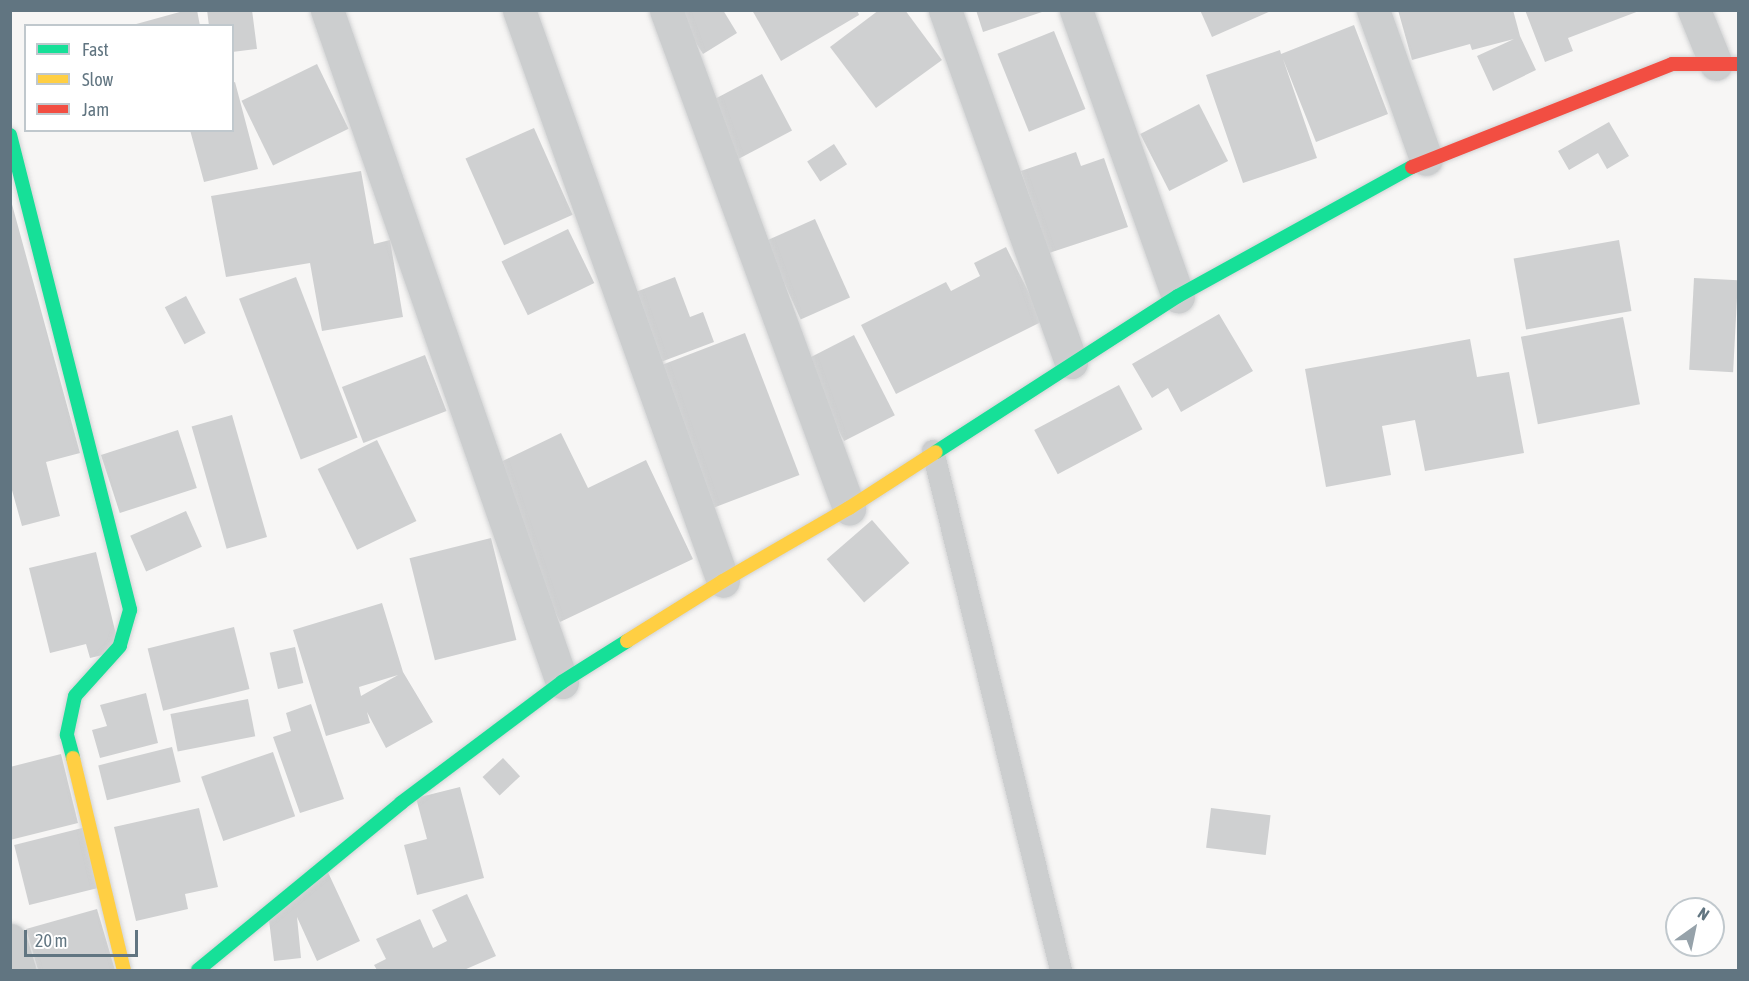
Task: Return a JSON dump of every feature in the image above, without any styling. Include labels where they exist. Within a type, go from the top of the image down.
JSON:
[{"type":"street","points":[[327,10],[562,682]]},
{"type":"street","points":[[519,10],[723,581]]},
{"type":"street","points":[[666,10],[849,508]]},
{"type":"street","points":[[945,10],[1071,362]]},
{"type":"street","points":[[1076,10],[1178,296]]},
{"type":"street","points":[[1372,10],[1426,159]]},
{"type":"street","points":[[1694,10],[1727,64]]},
{"type":"street","points":[[208,967],[401,802],[562,682],[723,581],[849,508],[1071,362],[1178,296],[1426,159],[1672,64],[1727,64]]},
{"type":"street","points":[[10,135],[130,610],[120,646],[75,696],[66,735],[124,970]]},
{"type":"street","points":[[10,940],[19,970]]},
{"type":"lane","points":[[933,451],[1062,970]]},
{"type":"building","points":[[187,10],[197,10],[200,24],[136,24]]},
{"type":"building","points":[[207,10],[252,10],[257,49],[234,52],[234,24],[209,24]]},
{"type":"building","points":[[681,10],[723,10],[737,33],[703,54],[677,13]]},
{"type":"building","points":[[752,10],[857,10],[859,15],[781,61]]},
{"type":"building","points":[[879,10],[905,10],[942,60],[876,108],[830,47]]},
{"type":"building","points":[[976,10],[1045,10],[1045,11],[983,32]]},
{"type":"building","points":[[1200,10],[1273,10],[1212,37]]},
{"type":"building","points":[[1398,10],[1513,10],[1520,36],[1536,70],[1493,91],[1477,56],[1514,39],[1472,50],[1470,44],[1412,60]]},
{"type":"building","points":[[1525,10],[1639,11],[1568,38],[1573,51],[1545,62]]},
{"type":"building","points":[[1354,25],[1388,114],[1316,142],[1283,59],[1317,158],[1243,183],[1206,75],[1280,50],[1281,54]]},
{"type":"building","points":[[1054,31],[1085,109],[1029,132],[997,54]]},
{"type":"building","points":[[317,64],[349,129],[273,166],[242,101]]},
{"type":"building","points":[[762,74],[792,131],[737,160],[707,103]]},
{"type":"building","points":[[234,82],[258,169],[204,182],[191,132],[234,132]]},
{"type":"building","points":[[1199,104],[1228,161],[1169,191],[1140,134]]},
{"type":"building","points":[[1609,122],[1629,156],[1607,169],[1598,153],[1569,170],[1558,151]]},
{"type":"building","points":[[534,128],[573,215],[504,245],[465,159]]},
{"type":"building","points":[[834,144],[847,164],[820,182],[807,161]]},
{"type":"building","points":[[1076,152],[1081,166],[1104,158],[1128,227],[1049,253],[1021,171]]},
{"type":"building","points":[[361,171],[374,244],[390,240],[403,317],[322,331],[310,263],[226,277],[211,196]]},
{"type":"building","points":[[10,197],[80,453],[46,462],[60,516],[22,526],[10,483]]},
{"type":"building","points":[[815,219],[850,298],[801,320],[766,241]]},
{"type":"building","points":[[568,229],[594,283],[528,315],[501,261]]},
{"type":"building","points":[[1619,240],[1632,311],[1526,329],[1514,259]]},
{"type":"building","points":[[1006,247],[1043,321],[896,394],[861,325],[946,282],[951,291],[980,276],[974,263]]},
{"type":"building","points":[[296,277],[358,438],[301,459],[239,299]]},
{"type":"building","points":[[675,277],[690,317],[703,312],[714,342],[650,366],[628,295]]},
{"type":"building","points":[[1694,278],[1738,280],[1733,372],[1689,370]]},
{"type":"building","points":[[186,296],[206,333],[185,344],[165,307]]},
{"type":"building","points":[[1219,314],[1253,371],[1181,412],[1168,388],[1152,398],[1132,364]]},
{"type":"building","points":[[1623,317],[1640,404],[1538,424],[1521,337]]},
{"type":"building","points":[[745,333],[799,475],[714,508],[659,366]]},
{"type":"building","points":[[854,335],[895,415],[844,441],[803,361]]},
{"type":"building","points":[[1470,339],[1477,377],[1509,372],[1524,453],[1425,471],[1415,420],[1382,426],[1391,475],[1326,487],[1305,369]]},
{"type":"building","points":[[425,355],[447,411],[363,443],[342,387]]},
{"type":"building","points":[[1119,385],[1142,429],[1058,474],[1034,430]]},
{"type":"building","points":[[232,415],[267,537],[227,549],[192,427]]},
{"type":"building","points":[[178,430],[197,488],[120,513],[101,455]]},
{"type":"building","points":[[561,433],[588,488],[646,460],[693,559],[560,622],[486,469]]},
{"type":"building","points":[[377,440],[416,521],[357,550],[318,469]]},
{"type":"building","points":[[186,511],[202,547],[146,571],[130,536]]},
{"type":"building","points":[[872,520],[909,563],[864,602],[827,559]]},
{"type":"building","points":[[491,538],[516,640],[435,660],[409,558]]},
{"type":"building","points":[[96,552],[120,651],[90,658],[86,644],[50,653],[29,568]]},
{"type":"building","points":[[382,603],[403,672],[433,722],[386,748],[367,712],[370,723],[326,736],[293,630]],"holes":[[[398,675],[361,696],[359,687]]]},
{"type":"building","points":[[234,627],[249,689],[163,711],[148,649]]},
{"type":"building","points":[[295,647],[303,683],[278,689],[270,653]]},
{"type":"building","points":[[146,693],[158,743],[100,758],[92,730],[107,726],[100,705]]},
{"type":"building","points":[[248,699],[255,736],[178,751],[170,714]]},
{"type":"building","points":[[311,704],[344,799],[300,813],[273,737],[291,731],[286,713]]},
{"type":"building","points":[[172,747],[181,782],[107,800],[98,765]]},
{"type":"building","points":[[273,752],[295,816],[223,841],[201,777]]},
{"type":"building","points":[[61,754],[78,823],[10,840],[10,767]]},
{"type":"building","points":[[503,758],[520,776],[500,795],[483,777]]},
{"type":"building","points":[[460,787],[484,878],[417,895],[404,845],[427,839],[416,798]]},
{"type":"building","points":[[199,808],[218,887],[185,894],[188,909],[136,921],[114,827]]},
{"type":"building","points":[[1211,808],[1271,815],[1266,855],[1206,848]]},
{"type":"building","points":[[86,827],[101,887],[29,905],[14,845]]},
{"type":"building","points":[[326,868],[360,941],[317,961],[297,917],[301,958],[274,961],[268,912]]},
{"type":"building","points":[[467,894],[496,956],[464,970],[377,970],[374,965],[386,959],[376,939],[420,919],[433,948],[447,941],[432,910]]},
{"type":"building","points":[[97,909],[115,970],[38,970],[26,929]]},
{"type":"traffic: fast","points":[[10,135],[130,610],[120,646],[75,696],[67,735],[73,758]]},
{"type":"traffic: fast","points":[[936,452],[1178,296],[1412,167]]},
{"type":"traffic: fast","points":[[198,970],[401,803],[562,682],[627,641]]},
{"type":"traffic: slow","points":[[627,641],[723,581],[849,508],[936,452]]},
{"type":"traffic: slow","points":[[73,758],[124,970]]},
{"type":"traffic: jam","points":[[1412,167],[1672,64],[1738,64]]}]
